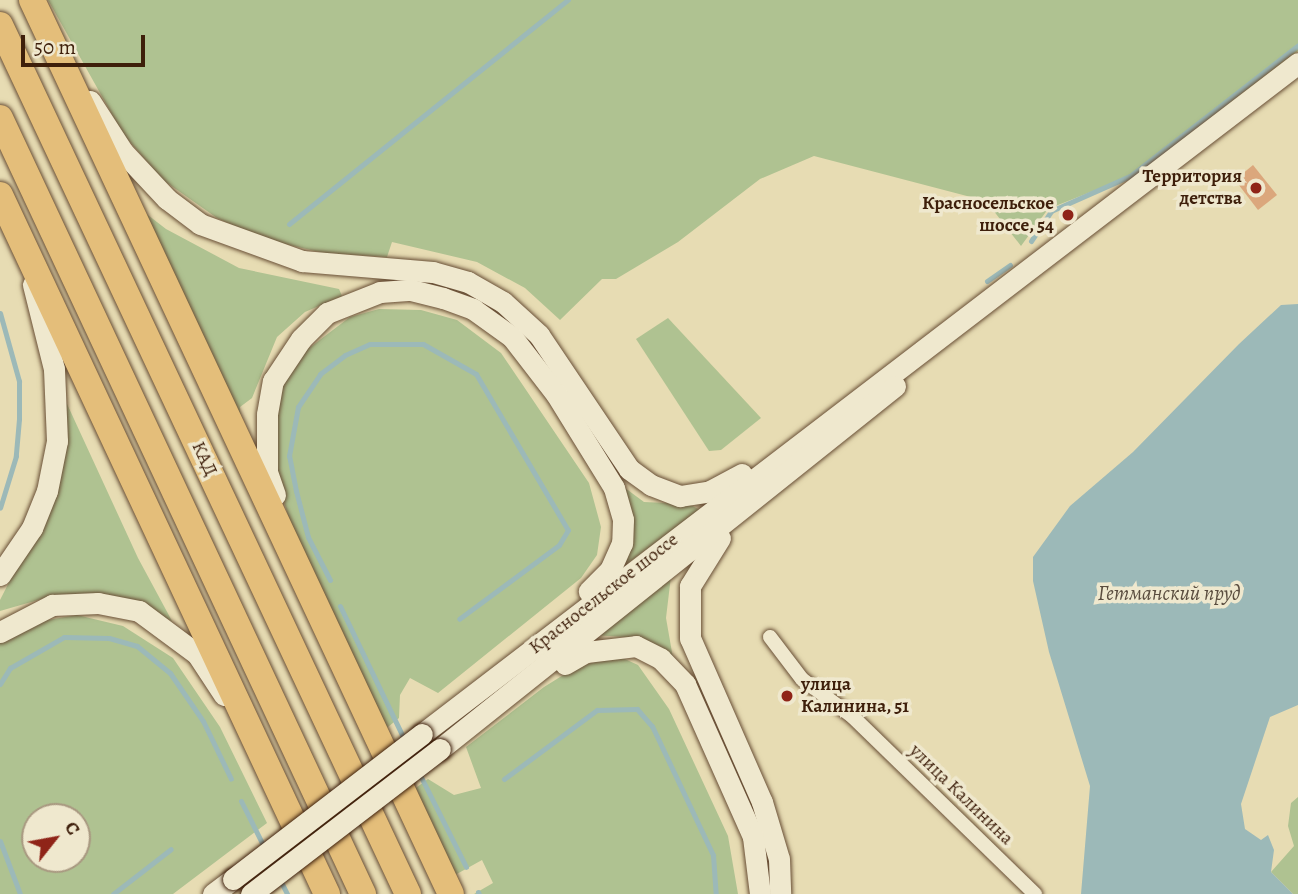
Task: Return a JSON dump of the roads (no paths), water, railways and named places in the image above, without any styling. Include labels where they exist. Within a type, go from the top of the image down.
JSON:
[{"type":"highway","points":[[32,0],[309,586],[451,894]]},
{"type":"highway","name":"КАД","points":[[0,24],[408,894]]},
{"type":"highway","name":"КАД","points":[[0,118],[363,894]]},
{"type":"highway","points":[[0,195],[327,894]]},
{"type":"main road","points":[[59,56],[123,152],[167,199],[200,224],[302,261],[433,272],[468,282],[503,302],[539,335],[629,469],[651,485],[680,496],[710,491],[844,408]]},
{"type":"main road","name":"Красносельское шоссе","points":[[251,894],[495,707],[740,512],[997,298],[1298,63]]},
{"type":"main road","points":[[0,575],[32,528],[47,491],[57,441],[54,369],[19,236]]},
{"type":"main road","points":[[309,586],[267,472],[273,381],[301,339],[327,313],[380,292],[411,290],[443,298],[473,309],[512,337],[537,366],[614,488],[624,520],[622,543],[610,570],[534,648]]},
{"type":"main road","name":"Красносельское шоссе","points":[[213,894],[844,408],[997,298]]},
{"type":"main road","points":[[740,512],[705,556],[690,586],[686,613],[704,678],[773,834],[780,894]]},
{"type":"main road","points":[[0,632],[52,605],[98,603],[139,611],[197,654],[272,775]]},
{"type":"main road","points":[[495,707],[586,652],[636,646],[661,659],[685,684],[744,812],[760,861],[760,894]]},
{"type":"street","name":"улица Калинина","points":[[770,637],[802,679],[853,717],[1035,894]]},
{"type":"water","name":"Гетманский пруд","points":[[1298,304],[1298,705],[1270,717],[1241,804],[1245,829],[1261,840],[1268,835],[1274,850],[1271,872],[1293,894],[1081,894],[1090,786],[1049,652],[1033,581],[1033,557],[1070,506],[1133,452],[1239,344],[1281,305]]},
{"type":"waterway","points":[[289,224],[568,0]]},
{"type":"waterway","points":[[1031,241],[1051,211],[1130,176],[1298,45]]},
{"type":"waterway","points":[[987,281],[1010,265]]},
{"type":"waterway","points":[[0,313],[19,381],[16,456],[0,508]]},
{"type":"waterway","points":[[330,580],[308,537],[289,456],[298,407],[320,374],[345,355],[370,344],[423,344],[476,374],[568,530],[559,545],[459,619]]},
{"type":"waterway","points":[[340,606],[405,741]]},
{"type":"waterway","points":[[0,684],[10,668],[64,637],[109,638],[137,646],[170,673],[203,721],[231,779]]},
{"type":"waterway","points":[[504,779],[597,710],[637,709],[652,726],[713,855],[716,894]]},
{"type":"waterway","points":[[419,773],[466,867]]},
{"type":"waterway","points":[[241,801],[264,847]]},
{"type":"waterway","points":[[0,841],[20,894]]},
{"type":"waterway","points":[[113,894],[171,849]]},
{"type":"waterway","points":[[279,878],[287,894]]},
{"type":"place","name":"Территория детства","points":[[1256,188]]},
{"type":"place","name":"Красносельское шоссе, 54","points":[[1068,215]]},
{"type":"place","name":"улица Калинина, 51","points":[[787,696]]}]
